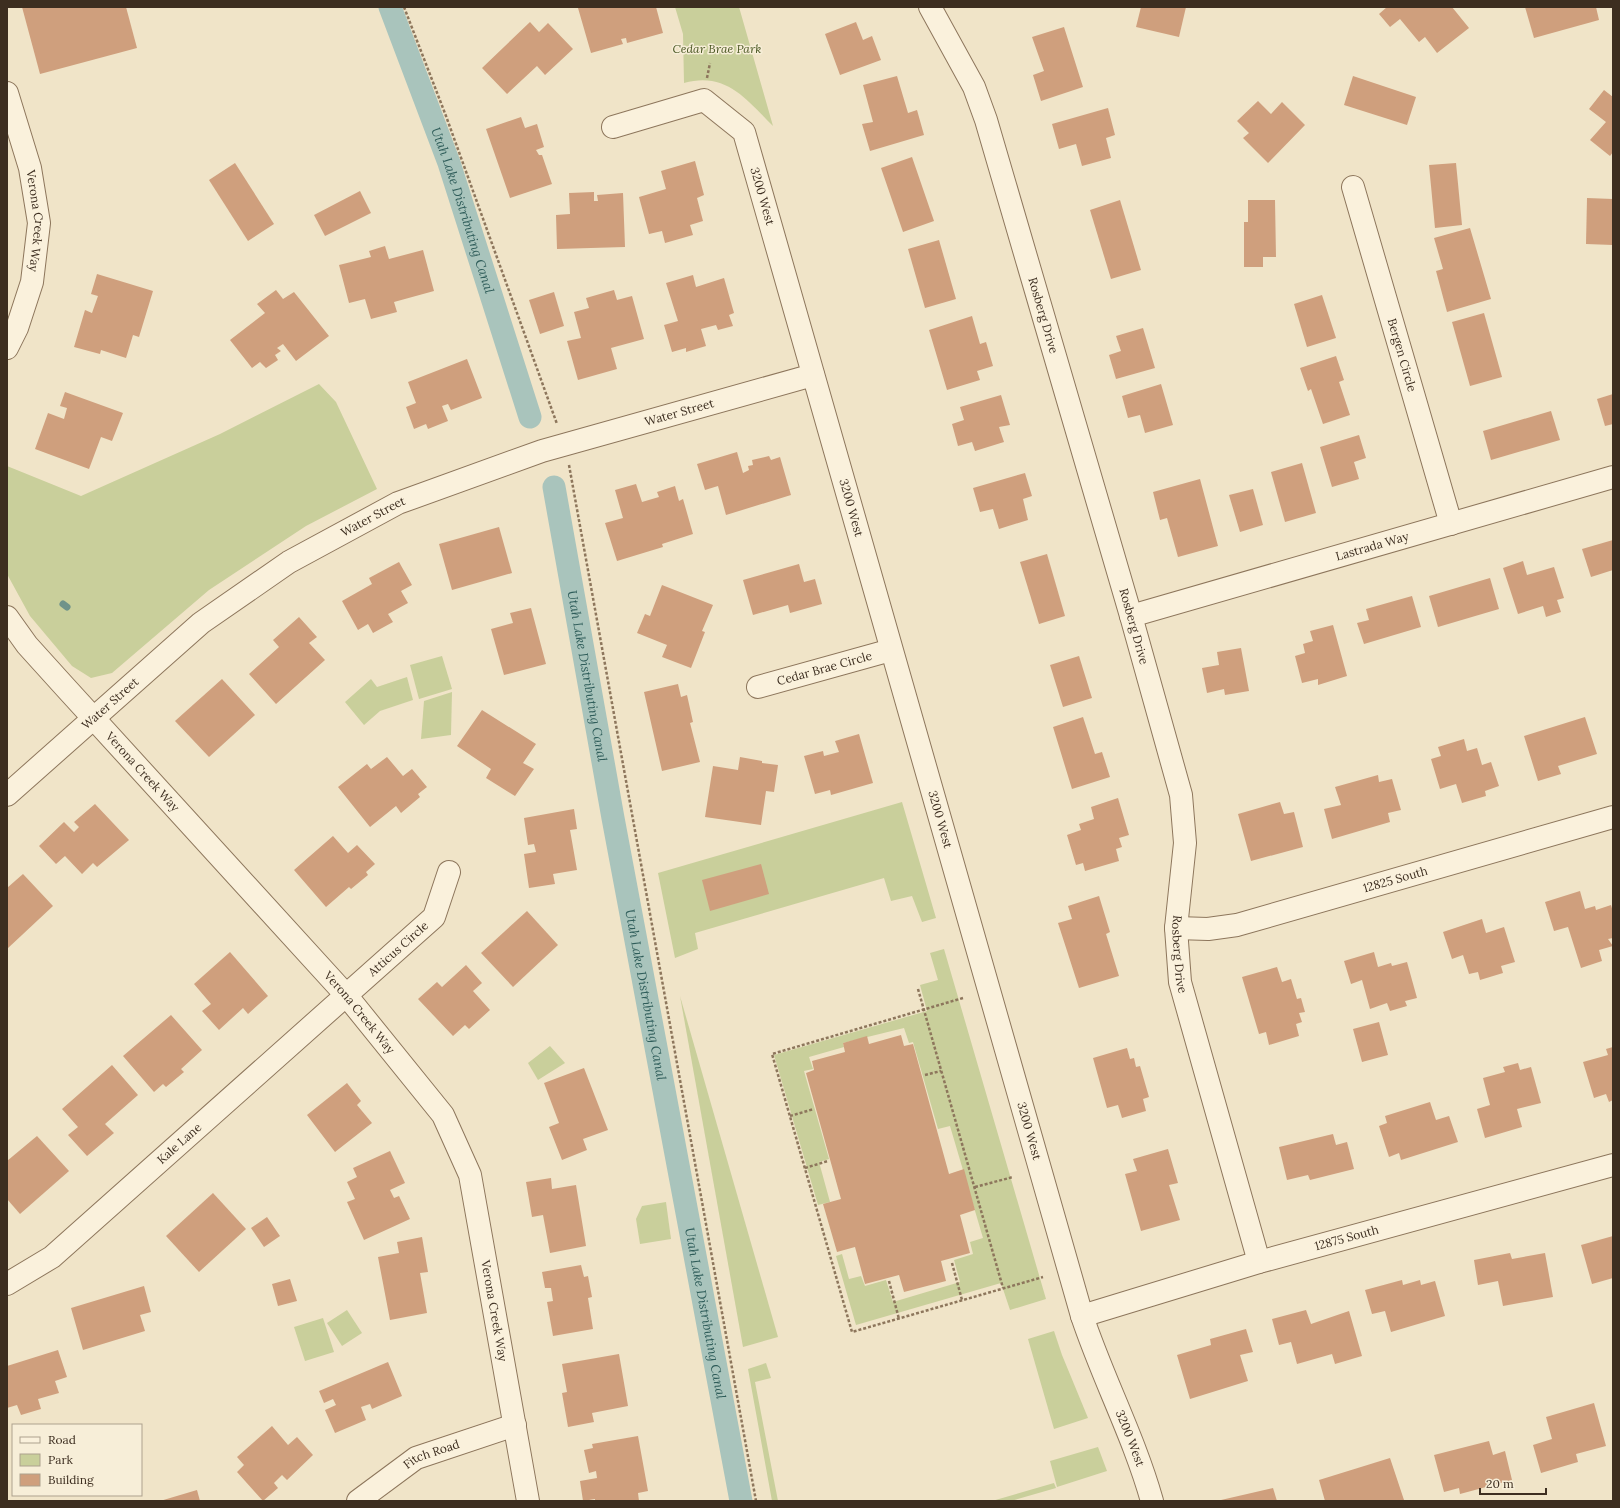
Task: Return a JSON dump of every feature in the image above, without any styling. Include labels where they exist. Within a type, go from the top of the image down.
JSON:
[{"type":"street","name":"Rosberg Drive","points":[[930,7],[971,81],[986,120],[1131,616],[1181,795],[1185,843],[1176,928],[1180,982],[1259,1262]]},
{"type":"street","name":"Verona Creek Way","points":[[7,93],[30,168],[39,223],[32,282],[17,328],[7,348]]},
{"type":"street","name":"3200 West","points":[[613,127],[704,100],[744,132],[1082,1316],[1096,1359],[1143,1470],[1152,1501]]},
{"type":"street","name":"Bergen Circle","points":[[1353,187],[1451,524]]},
{"type":"street","name":"Water Street","points":[[7,795],[201,623],[289,562],[398,503],[542,451],[813,375]]},
{"type":"street","name":"Lastrada Way","points":[[1131,616],[1613,477]]},
{"type":"street","name":"Verona Creek Way","points":[[7,618],[27,645],[346,995],[443,1115],[470,1175],[528,1501]]},
{"type":"street","name":"Cedar Brae Circle","points":[[758,687],[891,650]]},
{"type":"street","name":"12825 South","points":[[1176,928],[1208,930],[1237,925],[1613,817]]},
{"type":"street","name":"Atticus Circle","points":[[346,995],[434,917],[449,872]]},
{"type":"street","name":"Kale Lane","points":[[7,1284],[52,1257],[346,995]]},
{"type":"street","name":"12875 South","points":[[1082,1316],[1259,1262],[1613,1165]]},
{"type":"street","name":"Fitch Road","points":[[358,1501],[416,1458],[515,1425]]},
{"type":"path","points":[[404,7],[449,124],[557,424]]},
{"type":"path","points":[[707,80],[710,63]]},
{"type":"path","points":[[568,461],[756,1501]]},
{"type":"path","points":[[918,989],[1004,1288]]},
{"type":"path","points":[[962,998],[772,1054],[852,1332],[1043,1277]]},
{"type":"path","points":[[926,1075],[941,1071]]},
{"type":"path","points":[[790,1116],[814,1109]]},
{"type":"path","points":[[805,1168],[828,1161]]},
{"type":"path","points":[[974,1187],[1013,1177]]},
{"type":"path","points":[[952,1263],[962,1300]]},
{"type":"path","points":[[889,1281],[899,1319]]},
{"type":"green space","name":"Cedar Brae Park","points":[[675,7],[739,7],[773,126],[744,98],[724,84],[699,80],[684,83],[683,34]]},
{"type":"green space","points":[[319,384],[336,402],[377,489],[306,526],[209,590],[112,673],[91,678],[72,666],[30,616],[7,574],[7,466],[81,496],[220,434]]},
{"type":"green space","points":[[442,656],[452,689],[419,699],[410,665]]},
{"type":"green space","points":[[407,677],[413,700],[380,711],[364,725],[345,702],[371,679],[377,687]]},
{"type":"green space","points":[[452,692],[451,735],[421,739],[424,701]]},
{"type":"green space","points":[[902,802],[936,918],[922,922],[912,896],[891,901],[884,878],[695,933],[698,949],[675,958],[658,873]]},
{"type":"green space","points":[[944,949],[1046,1299],[1010,1310],[1001,1283],[856,1325],[836,1256],[842,1254],[849,1279],[861,1276],[865,1286],[886,1280],[893,1302],[960,1282],[954,1260],[973,1254],[970,1242],[983,1238],[950,1126],[938,1129],[913,1042],[909,1043],[904,1028],[843,1043],[844,1047],[809,1057],[813,1069],[804,1071],[829,1159],[819,1162],[830,1202],[818,1205],[774,1055],[927,1011],[920,985],[938,980],[930,953]]},
{"type":"green space","points":[[680,996],[778,1337],[743,1347]]},
{"type":"green space","points":[[550,1046],[565,1063],[538,1080],[528,1063]]},
{"type":"green space","points":[[666,1202],[671,1239],[640,1244],[636,1219],[642,1206]]},
{"type":"green space","points":[[347,1310],[362,1333],[342,1346],[327,1323]]},
{"type":"green space","points":[[323,1318],[334,1352],[305,1361],[294,1327]]},
{"type":"green space","points":[[1054,1331],[1062,1355],[1088,1418],[1054,1429],[1028,1339]]},
{"type":"green space","points":[[766,1363],[771,1378],[755,1382],[778,1501],[772,1501],[748,1369]]},
{"type":"green space","points":[[1098,1447],[1107,1471],[1057,1487],[1050,1461]]},
{"type":"green space","points":[[1054,1483],[1056,1488],[1011,1501],[992,1501]]},
{"type":"building","points":[[22,7],[126,7],[137,48],[40,74]]},
{"type":"building","points":[[656,7],[663,33],[627,43],[626,38],[621,39],[623,44],[591,53],[578,8]]},
{"type":"building","points":[[1141,7],[1186,7],[1179,37],[1136,27]]},
{"type":"building","points":[[1387,7],[1452,7],[1469,28],[1437,53],[1425,37],[1419,42],[1400,19],[1390,27],[1379,14]]},
{"type":"building","points":[[1525,7],[1596,7],[1599,20],[1534,38]]},
{"type":"building","points":[[530,22],[539,32],[548,23],[573,49],[545,75],[537,66],[507,94],[482,68]]},
{"type":"building","points":[[856,22],[863,40],[872,36],[881,60],[840,75],[825,34]]},
{"type":"building","points":[[1064,27],[1083,87],[1041,101],[1033,75],[1044,71],[1032,37]]},
{"type":"building","points":[[897,76],[908,113],[917,110],[924,135],[870,151],[862,124],[873,122],[863,85]]},
{"type":"building","points":[[1353,76],[1416,97],[1407,125],[1344,105]]},
{"type":"building","points":[[1604,90],[1613,97],[1613,152],[1610,156],[1590,140],[1606,122],[1589,109]]},
{"type":"building","points":[[1258,101],[1271,114],[1282,102],[1305,125],[1268,163],[1243,138],[1249,133],[1237,121]]},
{"type":"building","points":[[1108,108],[1115,135],[1106,138],[1111,158],[1082,166],[1076,144],[1059,149],[1052,124]]},
{"type":"building","points":[[521,117],[525,128],[537,124],[544,147],[536,150],[539,155],[542,155],[552,184],[510,198],[486,129]]},
{"type":"building","points":[[912,157],[934,221],[903,232],[881,168]]},
{"type":"building","points":[[695,161],[704,195],[697,198],[703,221],[690,225],[693,235],[665,243],[662,231],[649,234],[639,197],[666,189],[661,171]]},
{"type":"building","points":[[235,163],[274,224],[248,241],[209,180]]},
{"type":"building","points":[[1456,163],[1462,225],[1435,228],[1429,165]]},
{"type":"building","points":[[360,191],[371,213],[325,236],[314,215]]},
{"type":"building","points":[[594,192],[594,201],[598,201],[597,195],[623,193],[625,247],[557,249],[556,215],[570,214],[569,193]]},
{"type":"building","points":[[1587,198],[1613,199],[1613,245],[1586,244]]},
{"type":"building","points":[[1120,200],[1141,270],[1111,279],[1090,210]]},
{"type":"building","points":[[1248,200],[1275,200],[1276,257],[1263,257],[1263,267],[1244,267],[1244,222],[1248,222]]},
{"type":"building","points":[[1470,228],[1491,299],[1447,312],[1436,271],[1443,269],[1434,238]]},
{"type":"building","points":[[939,240],[956,299],[925,308],[908,249]]},
{"type":"building","points":[[385,246],[389,259],[423,250],[434,291],[394,302],[397,312],[371,319],[365,299],[349,303],[339,265],[371,257],[369,251]]},
{"type":"building","points":[[97,274],[153,291],[139,337],[133,335],[126,358],[101,350],[100,354],[74,347],[85,310],[92,313],[98,296],[91,294]]},
{"type":"building","points":[[693,275],[696,287],[724,278],[734,313],[729,315],[733,326],[718,330],[716,325],[701,329],[706,346],[686,352],[686,348],[672,352],[664,325],[678,321],[666,283]]},
{"type":"building","points":[[276,290],[283,299],[294,292],[329,336],[296,361],[283,344],[277,348],[281,351],[275,355],[278,360],[266,368],[260,362],[252,368],[230,340],[265,313],[257,304]]},
{"type":"building","points":[[614,290],[617,300],[632,296],[644,339],[611,348],[617,369],[578,380],[567,341],[581,338],[574,312],[589,308],[586,298]]},
{"type":"building","points":[[554,292],[564,326],[540,334],[529,300]]},
{"type":"building","points":[[1322,295],[1336,338],[1307,347],[1294,304]]},
{"type":"building","points":[[1484,313],[1502,377],[1470,386],[1452,322]]},
{"type":"building","points":[[972,316],[980,344],[986,342],[993,366],[977,371],[980,380],[947,390],[929,330]]},
{"type":"building","points":[[1143,328],[1155,368],[1116,379],[1109,355],[1121,351],[1116,336]]},
{"type":"building","points":[[1336,356],[1344,380],[1339,382],[1350,415],[1323,424],[1311,389],[1308,391],[1300,368]]},
{"type":"building","points":[[467,359],[482,398],[451,410],[448,404],[442,406],[448,421],[428,429],[426,424],[414,429],[406,407],[416,403],[408,382]]},
{"type":"building","points":[[1161,384],[1173,425],[1145,433],[1140,415],[1128,418],[1122,396]]},
{"type":"building","points":[[65,392],[123,413],[112,441],[101,437],[89,469],[35,449],[48,413],[64,419],[67,408],[60,406]]},
{"type":"building","points":[[1613,394],[1613,424],[1605,426],[1597,399]]},
{"type":"building","points":[[1001,395],[1010,425],[999,427],[1004,442],[975,451],[972,442],[958,446],[952,424],[964,420],[960,407]]},
{"type":"building","points":[[1551,411],[1560,440],[1491,460],[1483,431]]},
{"type":"building","points":[[1359,435],[1366,458],[1354,462],[1359,479],[1332,487],[1320,447]]},
{"type":"building","points":[[737,452],[743,473],[749,470],[748,466],[753,465],[752,460],[769,456],[771,460],[780,457],[791,495],[726,515],[718,486],[705,490],[697,464]]},
{"type":"building","points":[[1302,463],[1316,513],[1285,522],[1271,472]]},
{"type":"building","points":[[1025,473],[1032,496],[1023,499],[1028,520],[999,529],[993,509],[980,512],[973,488]]},
{"type":"building","points":[[1200,479],[1218,546],[1178,557],[1167,518],[1160,520],[1153,492]]},
{"type":"building","points":[[636,484],[642,502],[659,497],[657,492],[675,486],[679,501],[683,499],[693,534],[662,544],[663,547],[617,561],[605,523],[623,518],[615,490]]},
{"type":"building","points":[[1253,489],[1263,525],[1240,532],[1229,495]]},
{"type":"building","points":[[499,527],[512,573],[452,590],[439,544]]},
{"type":"building","points":[[1613,540],[1613,570],[1591,577],[1582,549]]},
{"type":"building","points":[[1047,554],[1065,616],[1039,624],[1020,562]]},
{"type":"building","points":[[1523,561],[1527,575],[1554,567],[1564,598],[1557,600],[1561,612],[1546,617],[1543,606],[1518,614],[1503,568]]},
{"type":"building","points":[[399,562],[412,585],[401,591],[408,603],[388,614],[393,622],[373,633],[368,624],[358,630],[342,601],[372,584],[369,578]]},
{"type":"building","points":[[799,564],[804,582],[815,579],[822,604],[790,613],[788,605],[753,615],[743,580]]},
{"type":"building","points":[[1490,578],[1499,609],[1438,627],[1429,596]]},
{"type":"building","points":[[662,585],[713,605],[702,631],[705,632],[691,668],[662,657],[667,645],[637,633],[645,614],[650,616]]},
{"type":"building","points":[[1412,596],[1421,627],[1364,644],[1357,623],[1369,620],[1366,609]]},
{"type":"building","points":[[531,608],[546,664],[504,675],[491,629],[513,623],[510,613]]},
{"type":"building","points":[[299,617],[317,637],[309,643],[325,660],[276,704],[249,674],[279,647],[273,640]]},
{"type":"building","points":[[1333,625],[1347,676],[1318,685],[1318,679],[1302,683],[1295,656],[1305,653],[1303,644],[1313,641],[1310,631]]},
{"type":"building","points":[[1241,648],[1249,691],[1225,695],[1224,689],[1207,693],[1202,668],[1219,665],[1217,652]]},
{"type":"building","points":[[1079,656],[1092,698],[1063,707],[1050,665]]},
{"type":"building","points":[[222,679],[255,715],[209,757],[175,721]]},
{"type":"building","points":[[678,684],[681,697],[687,695],[693,722],[690,723],[700,762],[662,771],[644,692]]},
{"type":"building","points":[[482,710],[536,744],[523,763],[534,769],[515,796],[486,778],[491,769],[457,746]]},
{"type":"building","points":[[1083,717],[1095,754],[1102,752],[1110,777],[1072,789],[1053,727]]},
{"type":"building","points":[[1585,717],[1597,754],[1558,766],[1561,774],[1538,781],[1524,736]]},
{"type":"building","points":[[859,734],[873,783],[831,795],[830,790],[815,794],[804,756],[823,751],[824,756],[839,752],[835,741]]},
{"type":"building","points":[[1464,739],[1467,751],[1477,748],[1482,765],[1491,762],[1499,786],[1485,791],[1486,796],[1462,803],[1456,784],[1440,789],[1431,759],[1441,756],[1438,747]]},
{"type":"building","points":[[387,757],[403,776],[412,769],[427,787],[418,794],[420,797],[401,813],[396,806],[370,827],[338,787],[367,764],[371,769]]},
{"type":"building","points":[[740,757],[762,761],[762,763],[778,765],[774,792],[766,791],[761,825],[705,817],[713,766],[738,770]]},
{"type":"building","points":[[1378,775],[1379,782],[1392,779],[1401,810],[1388,813],[1390,822],[1332,839],[1324,809],[1341,805],[1335,787]]},
{"type":"building","points":[[1118,798],[1129,835],[1119,838],[1122,847],[1116,849],[1119,861],[1085,871],[1083,863],[1076,865],[1067,835],[1081,830],[1079,824],[1094,819],[1091,807]]},
{"type":"building","points":[[1280,802],[1284,814],[1294,812],[1303,847],[1251,861],[1238,814]]},
{"type":"building","points":[[95,804],[129,840],[97,867],[93,863],[82,874],[65,856],[56,864],[39,846],[64,822],[74,832],[79,827],[74,822]]},
{"type":"building","points":[[574,809],[577,829],[570,830],[577,870],[553,874],[555,884],[529,888],[524,854],[536,852],[534,844],[528,845],[524,818]]},
{"type":"building","points":[[333,836],[348,853],[357,845],[375,864],[366,872],[368,875],[351,889],[349,887],[326,907],[294,870]]},
{"type":"building","points":[[761,864],[769,894],[710,911],[702,880]]},
{"type":"building","points":[[23,874],[53,906],[7,949],[7,888]]},
{"type":"building","points":[[1580,891],[1585,909],[1595,906],[1596,910],[1611,905],[1613,912],[1613,938],[1608,939],[1613,946],[1599,950],[1602,961],[1581,968],[1568,927],[1554,931],[1545,902]]},
{"type":"building","points":[[1099,896],[1110,932],[1106,934],[1119,976],[1079,988],[1058,923],[1072,919],[1068,906]]},
{"type":"building","points":[[527,911],[558,945],[513,987],[481,953]]},
{"type":"building","points":[[1482,919],[1486,933],[1504,927],[1515,962],[1501,966],[1503,973],[1480,980],[1478,972],[1469,974],[1463,955],[1452,959],[1443,932]]},
{"type":"building","points":[[230,952],[268,996],[248,1014],[243,1008],[219,1030],[202,1011],[211,1004],[194,984]]},
{"type":"building","points":[[1374,952],[1378,967],[1391,963],[1392,966],[1407,962],[1417,998],[1405,1001],[1407,1006],[1390,1011],[1387,1003],[1370,1009],[1362,980],[1351,984],[1344,961]]},
{"type":"building","points":[[466,965],[482,983],[473,991],[490,1010],[469,1029],[465,1025],[453,1036],[418,999],[437,982],[442,987]]},
{"type":"building","points":[[1277,967],[1282,982],[1291,979],[1297,999],[1301,998],[1305,1012],[1299,1013],[1302,1022],[1296,1024],[1299,1036],[1269,1045],[1266,1032],[1259,1034],[1242,977]]},
{"type":"building","points":[[171,1015],[202,1050],[181,1069],[184,1072],[166,1087],[163,1084],[154,1092],[123,1056]]},
{"type":"building","points":[[1379,1022],[1388,1055],[1362,1062],[1353,1029]]},
{"type":"building","points":[[901,1035],[904,1046],[913,1044],[949,1174],[964,1169],[975,1210],[960,1215],[970,1253],[941,1261],[946,1281],[904,1292],[899,1275],[865,1284],[855,1247],[837,1252],[823,1204],[841,1199],[806,1073],[814,1070],[812,1061],[845,1052],[843,1043],[867,1036],[869,1044]]},
{"type":"building","points":[[1613,1047],[1613,1100],[1609,1102],[1606,1094],[1594,1098],[1583,1062],[1608,1055],[1606,1049]]},
{"type":"building","points":[[1127,1048],[1130,1059],[1134,1058],[1136,1067],[1140,1066],[1149,1097],[1143,1099],[1146,1111],[1122,1118],[1118,1105],[1107,1108],[1093,1058]]},
{"type":"building","points":[[1518,1063],[1520,1070],[1531,1067],[1541,1103],[1517,1109],[1522,1127],[1485,1138],[1477,1109],[1490,1105],[1483,1078],[1505,1072],[1503,1067]]},
{"type":"building","points":[[112,1065],[138,1095],[105,1124],[114,1133],[87,1156],[68,1135],[78,1127],[62,1109]]},
{"type":"building","points":[[584,1068],[608,1130],[583,1139],[587,1150],[562,1160],[549,1127],[559,1123],[544,1083]]},
{"type":"building","points":[[347,1083],[361,1101],[357,1105],[372,1123],[335,1152],[307,1115]]},
{"type":"building","points":[[1430,1102],[1436,1120],[1449,1116],[1458,1142],[1401,1160],[1399,1153],[1389,1157],[1379,1126],[1387,1123],[1385,1116]]},
{"type":"building","points":[[1333,1134],[1336,1145],[1347,1142],[1354,1169],[1310,1180],[1308,1175],[1287,1180],[1279,1147]]},
{"type":"building","points":[[37,1136],[69,1171],[20,1214],[7,1199],[7,1161]]},
{"type":"building","points":[[1168,1149],[1178,1183],[1169,1185],[1180,1220],[1141,1231],[1125,1174],[1137,1171],[1133,1159]]},
{"type":"building","points":[[390,1151],[405,1183],[390,1190],[394,1198],[399,1196],[410,1219],[364,1240],[347,1202],[355,1199],[347,1182],[357,1177],[353,1168]]},
{"type":"building","points":[[551,1178],[552,1189],[576,1185],[586,1246],[550,1253],[543,1215],[532,1217],[526,1182]]},
{"type":"building","points":[[213,1193],[246,1229],[199,1272],[166,1236]]},
{"type":"building","points":[[267,1217],[280,1236],[264,1247],[251,1228]]},
{"type":"building","points":[[1613,1236],[1613,1278],[1592,1284],[1581,1245]]},
{"type":"building","points":[[422,1237],[428,1272],[420,1273],[427,1313],[390,1320],[378,1257],[399,1253],[397,1242]]},
{"type":"building","points":[[1510,1253],[1512,1259],[1545,1253],[1553,1297],[1503,1306],[1498,1281],[1478,1285],[1474,1260]]},
{"type":"building","points":[[581,1265],[584,1277],[588,1276],[592,1297],[588,1298],[593,1329],[553,1336],[547,1302],[553,1301],[551,1288],[545,1288],[542,1272]]},
{"type":"building","points":[[290,1279],[297,1301],[278,1306],[272,1284]]},
{"type":"building","points":[[1402,1280],[1403,1285],[1420,1280],[1421,1285],[1435,1281],[1445,1316],[1391,1332],[1385,1311],[1372,1314],[1365,1290]]},
{"type":"building","points":[[144,1286],[151,1312],[140,1315],[145,1331],[83,1350],[71,1308]]},
{"type":"building","points":[[1306,1310],[1311,1324],[1349,1311],[1362,1356],[1335,1364],[1332,1354],[1297,1364],[1291,1342],[1279,1345],[1272,1319]]},
{"type":"building","points":[[1246,1329],[1253,1352],[1240,1355],[1248,1381],[1190,1399],[1177,1355],[1211,1345],[1210,1339]]},
{"type":"building","points":[[58,1350],[67,1377],[55,1381],[59,1393],[38,1399],[41,1409],[21,1415],[17,1405],[7,1408],[7,1366]]},
{"type":"building","points":[[619,1354],[628,1406],[592,1413],[594,1422],[568,1427],[562,1393],[567,1392],[562,1364]]},
{"type":"building","points":[[388,1362],[402,1396],[372,1409],[370,1404],[361,1407],[366,1420],[335,1433],[325,1410],[336,1405],[333,1399],[324,1403],[319,1391]]},
{"type":"building","points":[[1594,1403],[1606,1446],[1576,1454],[1578,1462],[1541,1473],[1533,1445],[1552,1439],[1546,1417]]},
{"type":"building","points":[[272,1426],[288,1445],[297,1437],[313,1455],[287,1480],[282,1475],[274,1483],[278,1488],[263,1501],[237,1472],[244,1465],[237,1457]]},
{"type":"building","points":[[638,1436],[648,1491],[638,1493],[639,1501],[595,1501],[595,1499],[583,1501],[580,1481],[597,1478],[596,1471],[589,1473],[584,1450],[593,1448],[592,1444]]},
{"type":"building","points":[[1489,1441],[1493,1455],[1505,1451],[1512,1480],[1460,1494],[1459,1488],[1444,1492],[1434,1455]]},
{"type":"building","points":[[1390,1458],[1404,1500],[1325,1501],[1319,1480]]},
{"type":"building","points":[[1273,1488],[1277,1501],[1221,1501],[1221,1500]]},
{"type":"building","points":[[197,1490],[200,1501],[160,1501]]},
{"type":"waterway","name":"Utah Lake Distributing Canal","points":[[390,7],[449,163],[530,417]]},
{"type":"waterway","name":"Utah Lake Distributing Canal","points":[[554,487],[613,818],[741,1501]]},
{"type":"waterway","points":[[63,604],[67,607]]}]
